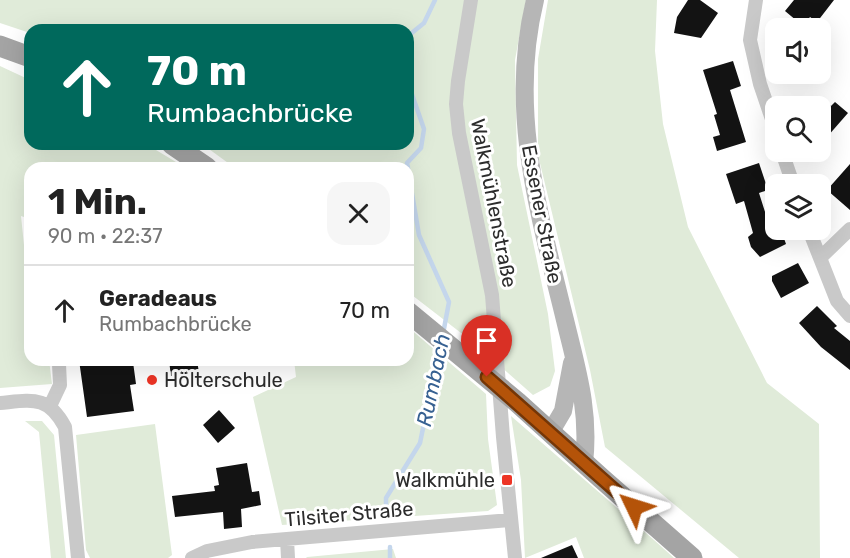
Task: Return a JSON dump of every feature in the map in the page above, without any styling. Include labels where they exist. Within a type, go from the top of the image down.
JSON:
[{"type":"main road","name":"Essener Straße","points":[[535,0],[526,63],[526,133],[531,175],[584,399],[587,444],[584,463]]},
{"type":"main road","points":[[0,46],[24,55]]},
{"type":"main road","points":[[181,150],[198,162]]},
{"type":"main road","points":[[414,317],[517,402],[692,558]]},
{"type":"main road","name":"Essener Straße","points":[[550,433],[563,411],[573,356]]},
{"type":"street","name":"Walkmühlenstraße","points":[[471,0],[456,104],[459,133],[492,295],[515,558]]},
{"type":"street","points":[[756,0],[750,40],[765,99]]},
{"type":"street","points":[[821,257],[850,229]]},
{"type":"street","points":[[813,240],[837,301],[850,316]]},
{"type":"street","points":[[50,406],[60,385],[59,366]]},
{"type":"street","points":[[0,403],[27,400],[50,406],[57,412],[65,427],[78,558]]},
{"type":"street","name":"Tilsiter Straße","points":[[192,558],[229,545],[511,520]]},
{"type":"street","points":[[287,539],[288,558]]},
{"type":"green space","points":[[0,0],[526,0],[515,60],[517,165],[548,314],[555,371],[550,386],[533,395],[474,343],[414,297],[414,162],[227,162],[210,150],[414,150],[414,24],[24,24],[24,31],[0,23]]},
{"type":"green space","points":[[548,0],[657,0],[655,51],[663,124],[688,227],[767,383],[819,424],[820,558],[739,558],[605,447],[590,370],[538,155],[538,59]]},
{"type":"green space","points":[[0,66],[24,77],[24,150],[156,150],[176,162],[24,162],[24,217],[21,216],[24,245],[24,366],[50,366],[52,384],[0,388]]},
{"type":"green space","points":[[414,332],[486,394],[488,439],[497,505],[488,511],[282,525],[253,397],[296,377],[295,366],[414,366]]},
{"type":"green space","points":[[511,416],[674,558],[584,558],[576,537],[525,558],[521,480]]},
{"type":"green space","points":[[25,421],[42,421],[54,435],[66,558],[51,558],[39,432]]},
{"type":"green space","points":[[155,424],[172,555],[168,558],[90,558],[86,550],[76,435]]},
{"type":"green space","points":[[393,549],[396,558],[306,558],[307,557]]},
{"type":"building","points":[[688,0],[700,0],[718,13],[701,38],[674,33],[677,17]]},
{"type":"building","points":[[794,0],[834,0],[820,18],[793,18],[785,11]]},
{"type":"building","points":[[733,61],[741,86],[730,90],[746,142],[717,151],[713,137],[720,135],[714,115],[717,114],[703,70]]},
{"type":"building","points":[[835,102],[848,113],[831,132],[831,106]]},
{"type":"building","points":[[759,163],[765,181],[765,191],[759,193],[765,212],[765,240],[785,240],[786,244],[760,257],[751,247],[748,237],[753,233],[744,201],[736,204],[726,174]]},
{"type":"building","points":[[850,164],[850,210],[831,193],[831,185]]},
{"type":"building","points":[[798,263],[809,283],[781,298],[772,281],[772,276]]},
{"type":"building","points":[[817,306],[837,326],[834,328],[850,341],[850,370],[821,347],[799,323]]},
{"type":"building","points":[[80,366],[134,366],[136,384],[130,385],[134,411],[87,417]]},
{"type":"building","points":[[170,366],[198,366],[199,373],[171,377]]},
{"type":"building","points":[[219,410],[235,428],[218,443],[203,425]]},
{"type":"building","points":[[247,463],[252,492],[259,491],[261,505],[241,509],[242,527],[224,529],[223,512],[175,517],[172,496],[215,491],[214,486],[219,485],[216,468]]},
{"type":"building","points":[[572,545],[578,558],[541,558]]},
{"type":"waterway","name":"Rumbach","points":[[414,31],[424,23],[435,0]]},
{"type":"waterway","name":"Rumbach","points":[[408,162],[421,148],[424,129],[414,100]]},
{"type":"waterway","name":"Rumbach","points":[[414,205],[419,235],[449,302],[443,334]]},
{"type":"waterway","name":"Rumbach","points":[[386,517],[386,498],[420,443],[440,345]]},
{"type":"waterway","name":"Rumbach","points":[[390,547],[390,558]]},
{"type":"place","name":"Hölterschule","points":[[152,380]]},
{"type":"place","name":"Walkmühle","points":[[507,480]]},
{"type":"route","points":[[487,377],[634,507]]}]
